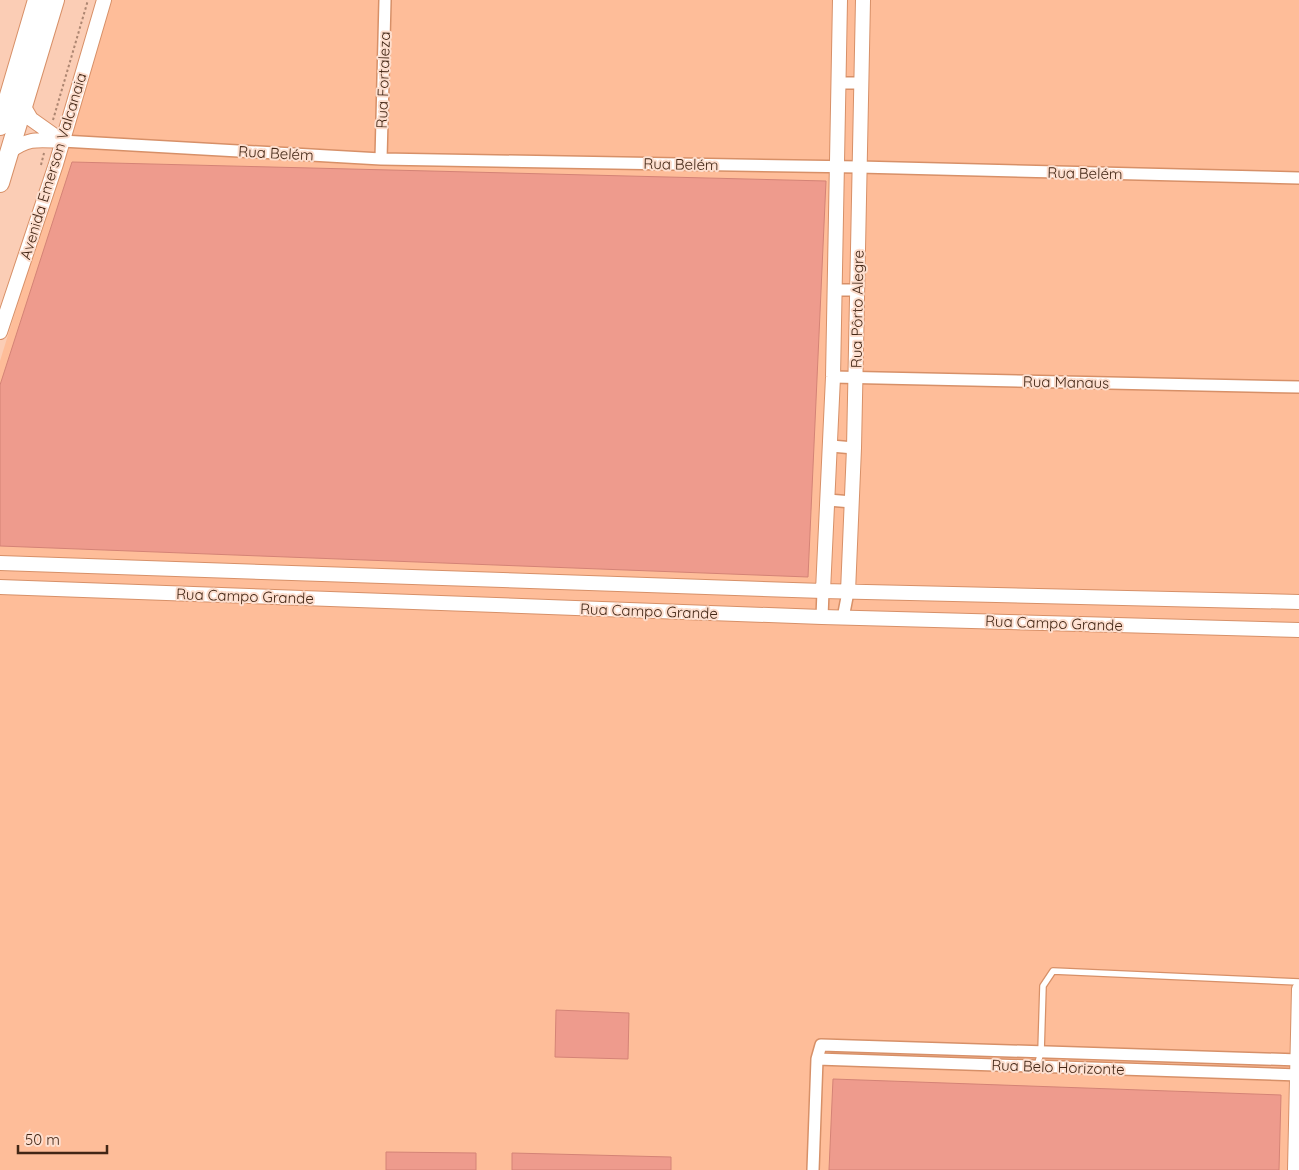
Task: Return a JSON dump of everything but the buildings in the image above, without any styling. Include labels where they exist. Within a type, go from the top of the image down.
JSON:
[{"type":"main road","points":[[0,126],[37,0]]},
{"type":"main road","points":[[0,183],[55,0]]},
{"type":"street","name":"Avenida Emerson Valcanaia","points":[[0,332],[62,141],[104,0]]},
{"type":"street","name":"Rua Fortaleza","points":[[381,160],[385,0]]},
{"type":"street","name":"Rua Pôrto Alegre","points":[[822,617],[831,446],[840,0]]},
{"type":"street","name":"Rua Pôrto Alegre","points":[[843,618],[848,592],[854,448],[863,0]]},
{"type":"street","points":[[838,83],[860,83]]},
{"type":"street","points":[[24,107],[31,119],[62,141]]},
{"type":"street","points":[[9,152],[22,142],[31,140],[62,141]]},
{"type":"street","name":"Rua Belém","points":[[62,141],[381,160],[859,167],[1299,178]]},
{"type":"street","points":[[834,290],[857,290]]},
{"type":"street","name":"Rua Manaus","points":[[833,377],[1299,387]]},
{"type":"street","points":[[831,446],[854,448]]},
{"type":"street","points":[[828,500],[852,502]]},
{"type":"street","name":"Rua Campo Grande","points":[[0,563],[848,592],[1299,602]]},
{"type":"street","name":"Rua Campo Grande","points":[[0,587],[843,618],[1299,630]]},
{"type":"street","points":[[1295,1170],[1299,989]]},
{"type":"street","name":"Rua Belo Horizonte","points":[[1298,1060],[821,1045],[817,1059],[1298,1075]]},
{"type":"street","points":[[1197,1072],[1200,1057]]},
{"type":"street","points":[[813,1170],[817,1059]]},
{"type":"lane","points":[[1037,1066],[1041,1052],[1043,986],[1053,971],[1299,982]]},
{"type":"shaded area","points":[[109,0],[1299,0],[1299,1170],[0,1170],[0,361]]}]
